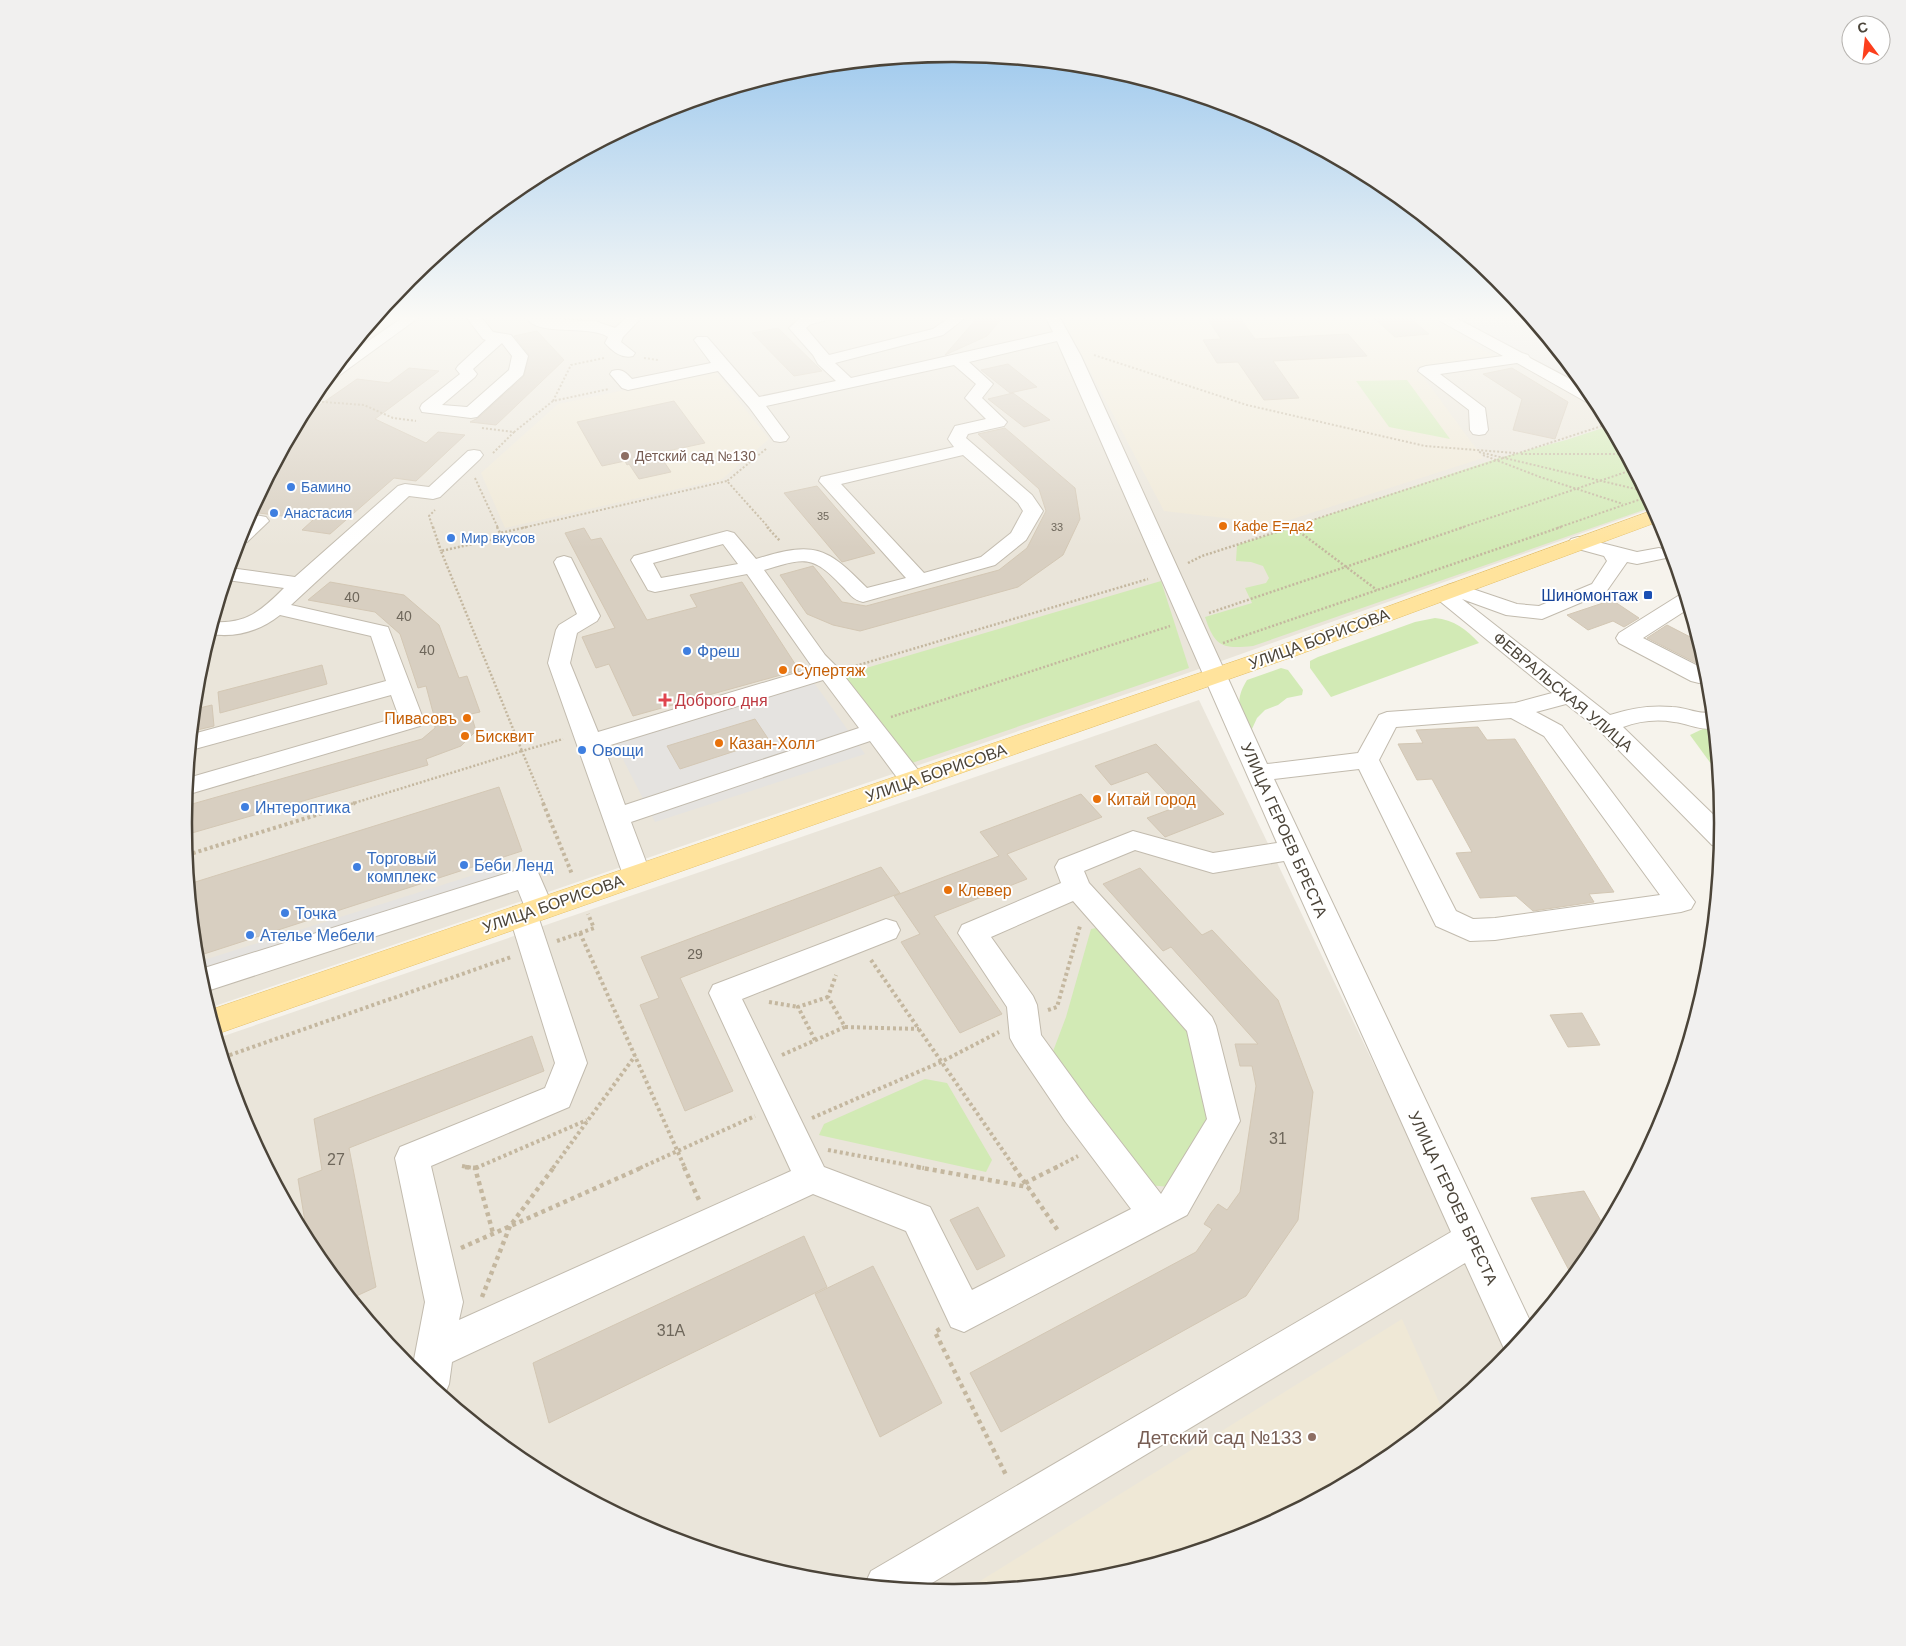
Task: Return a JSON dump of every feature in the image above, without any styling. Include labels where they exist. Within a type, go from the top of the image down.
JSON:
[{"type":"main road","name":"УЛИЦА БОРИСОВА","points":[[218,1021],[1215,676],[1650,518]]},
{"type":"street","points":[[444,395],[428,408],[471,413],[491,395]]},
{"type":"street","points":[[748,395],[780,437]]},
{"type":"street","points":[[755,403],[793,395]]},
{"type":"street","points":[[913,781],[829,672],[817,660],[752,567],[727,537],[640,560],[655,586],[752,567],[803,554],[819,556],[863,596],[988,561],[1019,536],[1033,511],[1025,499],[957,439],[961,430],[998,422],[973,398],[976,395]]},
{"type":"street","name":"УЛИЦА ГЕРОЕВ БРЕСТА","points":[[1089,395],[1293,850],[1516,1334]]},
{"type":"street","points":[[1459,395],[1477,408],[1479,430]]},
{"type":"street","points":[[920,581],[828,481],[967,449]]},
{"type":"street","points":[[300,584],[405,490],[433,493],[478,463]]},
{"type":"street","points":[[252,527],[259,521],[255,520]]},
{"type":"street","points":[[1578,543],[1637,558],[1658,554]]},
{"type":"street","points":[[564,562],[589,616],[567,630],[559,663],[637,875]]},
{"type":"street","name":"ФЕВРАЛЬСКАЯ УЛИЦА","points":[[1449,591],[1606,724],[1714,831]]},
{"type":"street","points":[[194,785],[412,721],[380,632],[276,608]]},
{"type":"street","points":[[588,738],[829,672]]},
{"type":"street","points":[[197,741],[400,685]]},
{"type":"street","points":[[1515,710],[1553,730],[1681,902],[1496,930],[1470,930],[1446,918],[1367,760],[1387,720],[1515,710]]},
{"type":"street","points":[[1606,724],[1637,714],[1674,714],[1707,722]]},
{"type":"street","points":[[616,817],[872,728]]},
{"type":"street","points":[[1258,772],[1367,760]]},
{"type":"street","points":[[886,930],[724,993],[812,1178],[918,1219],[964,1314],[1175,1204],[1224,1121],[1201,1026],[1083,894],[1069,867],[1133,840],[1214,863],[1293,850]]},
{"type":"street","points":[[209,979],[527,877],[535,949],[572,1063],[558,1098],[412,1158],[444,1302],[431,1376]]},
{"type":"street","points":[[1083,894],[972,933],[1022,1004],[1026,1038],[1154,1214]]},
{"type":"street","points":[[434,1351],[812,1178]]},
{"type":"street","points":[[894,1581],[1472,1239]]},
{"type":"lane","points":[[1449,591],[1514,610],[1542,613],[1599,588],[1617,561],[1612,551]]},
{"type":"lane","points":[[234,575],[300,584]]},
{"type":"lane","points":[[218,628],[252,626],[276,608],[300,584]]},
{"type":"lane","points":[[1683,610],[1627,638],[1699,676]]},
{"type":"lane","points":[[1515,710],[1571,695]]},
{"type":"path","points":[[553,401],[556,395]]},
{"type":"path","points":[[574,395],[553,401],[478,463],[500,533],[727,481],[780,437]]},
{"type":"path","points":[[1218,395],[1256,407],[1425,446],[1518,454],[1618,454]]},
{"type":"path","points":[[320,402],[364,405],[393,418],[421,422]]},
{"type":"path","points":[[829,672],[1170,572],[1202,556],[1601,426]]},
{"type":"path","points":[[477,428],[514,432]]},
{"type":"path","points":[[1471,450],[1636,489]]},
{"type":"path","points":[[1471,450],[1576,489],[1625,504]]},
{"type":"path","points":[[872,728],[1627,472]]},
{"type":"path","points":[[727,481],[794,556]]},
{"type":"path","points":[[1203,650],[1641,499]]},
{"type":"path","points":[[1291,526],[1377,591]]},
{"type":"path","points":[[575,882],[522,751],[588,738]]},
{"type":"path","points":[[434,1259],[677,1150],[787,1126],[942,1062],[1024,1020],[1057,1007],[1083,894]]},
{"type":"path","points":[[229,1055],[594,928],[586,910]]},
{"type":"path","points":[[580,933],[710,1225]]},
{"type":"path","points":[[815,1040],[798,1007],[828,997],[852,943],[919,1029],[1076,1256]]},
{"type":"path","points":[[828,997],[845,1027]]},
{"type":"path","points":[[759,1065],[845,1027],[919,1029]]},
{"type":"path","points":[[466,1336],[510,1226],[635,1056]]},
{"type":"path","points":[[457,1165],[475,1168],[588,1120]]},
{"type":"path","points":[[787,1126],[1026,1185],[1102,1144]]},
{"type":"path","points":[[475,1168],[493,1234]]},
{"type":"path","points":[[964,1314],[935,1332],[1022,1506]]},
{"type":"shaded area","points":[[325,395],[1581,395],[1612,443],[1646,510],[1182,675],[215,1006],[199,922],[194,873],[192,823],[194,773],[207,675],[218,626],[250,532],[294,443]]},
{"type":"shaded area","name":"Детский сад №130","points":[[602,395],[734,395],[769,439],[722,479],[505,528],[481,473],[558,404]]},
{"type":"shaded area","points":[[1103,395],[1436,395],[1483,458],[1277,524],[1164,511]]},
{"type":"shaded area","points":[[807,673],[865,754],[655,822],[610,734]]},
{"type":"shaded area","points":[[1199,700],[1508,1343],[1454,1395],[1416,1426],[1376,1455],[1333,1482],[1244,1526],[1150,1558],[1052,1577],[1003,1582],[953,1584],[903,1582],[854,1577],[756,1558],[662,1526],[573,1482],[530,1455],[490,1426],[415,1361],[350,1286],[321,1246],[294,1203],[250,1114],[223,1036]]},
{"type":"shaded area","points":[[496,868],[505,892],[211,989],[205,960]]},
{"type":"shaded area","name":"Детский сад №133","points":[[1402,1319],[1441,1406],[1376,1455],[1333,1482],[1244,1526],[1150,1558],[1052,1577],[977,1583]]},
{"type":"green space","points":[[1366,395],[1418,395],[1450,439],[1389,427]]},
{"type":"green space","points":[[1603,428],[1645,509],[1253,646],[1227,646],[1221,644],[1212,635],[1205,617],[1252,603],[1245,588],[1266,583],[1269,578],[1263,566],[1251,562],[1236,561],[1237,545],[1499,458]]},
{"type":"green space","points":[[1161,581],[1189,668],[909,764],[839,676]]},
{"type":"green space","points":[[1435,618],[1459,626],[1479,643],[1331,697],[1310,668],[1310,661],[1318,657],[1415,622]]},
{"type":"green space","points":[[1281,668],[1288,670],[1303,690],[1302,695],[1287,698],[1278,705],[1265,710],[1257,718],[1251,731],[1241,712],[1239,700],[1243,687],[1247,680]]},
{"type":"green space","points":[[1707,727],[1711,764],[1690,735]]},
{"type":"green space","points":[[1101,927],[1189,1028],[1210,1117],[1170,1187],[1148,1185],[1052,1054],[1066,1017],[1091,929]]},
{"type":"green space","points":[[925,1079],[947,1083],[992,1160],[986,1172],[819,1135],[824,1124]]},
{"type":"building","points":[[334,395],[407,395],[375,419],[426,443],[438,432],[465,435],[416,481],[394,478],[330,534],[302,530],[313,520],[259,513],[294,443],[316,407]]},
{"type":"building","points":[[503,395],[528,395],[496,425],[470,422],[478,418]]},
{"type":"building","points":[[1005,395],[1015,395],[1050,420],[1024,427],[988,399]]},
{"type":"building","points":[[1260,395],[1297,395],[1299,398],[1264,400]]},
{"type":"building","points":[[1515,395],[1556,395],[1568,402],[1555,439],[1513,430],[1522,399]]},
{"type":"building","points":[[674,401],[705,443],[658,453],[671,472],[639,479],[625,461],[602,466],[577,422]]},
{"type":"building","points":[[1005,428],[1075,488],[1080,519],[1063,555],[1018,587],[860,631],[833,625],[807,614],[780,575],[813,566],[842,602],[866,606],[999,570],[1027,548],[1046,511],[1039,489],[978,434]]},
{"type":"building","points":[[817,486],[875,553],[842,562],[784,493]]},
{"type":"building","name":"Фреш","points":[[584,528],[591,540],[601,538],[647,620],[697,607],[690,595],[742,582],[799,670],[633,716],[609,664],[596,668],[582,637],[615,628],[565,533]]},
{"type":"building","points":[[330,582],[404,595],[439,625],[459,678],[467,676],[480,712],[471,714],[476,731],[461,746],[426,759],[428,765],[192,833],[193,804],[422,739],[435,728],[434,716],[426,686],[418,688],[400,634],[375,612],[308,600]]},
{"type":"building","points":[[1612,600],[1639,618],[1624,627],[1613,621],[1588,630],[1567,615]]},
{"type":"building","points":[[1667,625],[1690,637],[1696,663],[1647,638]]},
{"type":"building","points":[[322,665],[327,684],[220,713],[218,692]]},
{"type":"building","points":[[212,705],[214,726],[198,730],[199,724],[202,707]]},
{"type":"building","name":"Казан-Холл","points":[[755,719],[769,740],[680,769],[667,746]]},
{"type":"building","points":[[1478,727],[1487,740],[1515,739],[1614,892],[1589,894],[1594,902],[1533,911],[1516,896],[1480,898],[1456,853],[1472,852],[1432,779],[1417,780],[1398,744],[1423,743],[1416,730]]},
{"type":"building","points":[[1156,744],[1224,814],[1165,837],[1147,818],[1179,806],[1147,772],[1111,785],[1095,766]]},
{"type":"building","name":"Торговый комплекс","points":[[499,787],[522,851],[204,954],[195,882]]},
{"type":"building","points":[[1081,794],[1102,817],[1007,854],[1027,879],[934,916],[1002,1014],[960,1033],[901,942],[920,934],[894,896],[999,856],[980,832]]},
{"type":"building","points":[[881,867],[900,893],[680,978],[733,1091],[685,1111],[640,1005],[659,998],[641,957]]},
{"type":"building","points":[[1140,868],[1202,935],[1212,930],[1278,1000],[1313,1092],[1298,1220],[1246,1296],[1001,1432],[970,1373],[1196,1252],[1212,1229],[1204,1224],[1211,1213],[1218,1204],[1227,1210],[1240,1192],[1256,1086],[1252,1066],[1240,1066],[1235,1044],[1258,1044],[1171,947],[1163,951],[1103,884]]},
{"type":"building","points":[[1582,1013],[1600,1045],[1568,1047],[1550,1015]]},
{"type":"building","points":[[532,1036],[544,1071],[349,1148],[376,1287],[358,1295],[321,1246],[305,1220],[298,1179],[322,1170],[314,1119]]},
{"type":"building","points":[[1584,1191],[1601,1221],[1568,1269],[1531,1198]]},
{"type":"building","points":[[978,1207],[1005,1256],[977,1270],[950,1220]]},
{"type":"building","points":[[804,1236],[827,1287],[549,1423],[533,1363]]},
{"type":"building","points":[[873,1266],[942,1403],[880,1437],[815,1294]]},
{"type":"place","name":"Детский сад №130","points":[[625,456]]},
{"type":"place","name":"Бамино","points":[[291,487]]},
{"type":"place","name":"Анастасия","points":[[274,513]]},
{"type":"place","name":"Кафе Е=да2","points":[[1223,526]]},
{"type":"place","name":"Мир вкусов","points":[[451,538]]},
{"type":"place","name":"Шиномонтаж","points":[[1648,595]]},
{"type":"place","name":"Фреш","points":[[687,651]]},
{"type":"place","name":"Супертяж","points":[[783,670]]},
{"type":"place","name":"Доброго дня","points":[[665,700]]},
{"type":"place","name":"Пивасовъ","points":[[467,718]]},
{"type":"place","name":"Бисквит","points":[[465,736]]},
{"type":"place","name":"Казан-Холл","points":[[719,743]]},
{"type":"place","name":"Овощи","points":[[582,750]]},
{"type":"place","name":"Китай город","points":[[1097,799]]},
{"type":"place","name":"Интероптика","points":[[245,807]]},
{"type":"place","name":"Беби Ленд","points":[[464,865]]},
{"type":"place","name":"Торговый комплекс","points":[[357,867]]},
{"type":"place","name":"Клевер","points":[[948,890]]},
{"type":"place","name":"Точка","points":[[285,913]]},
{"type":"place","name":"Ателье Мебели","points":[[250,935]]},
{"type":"place","name":"Детский сад №133","points":[[1312,1437]]}]
